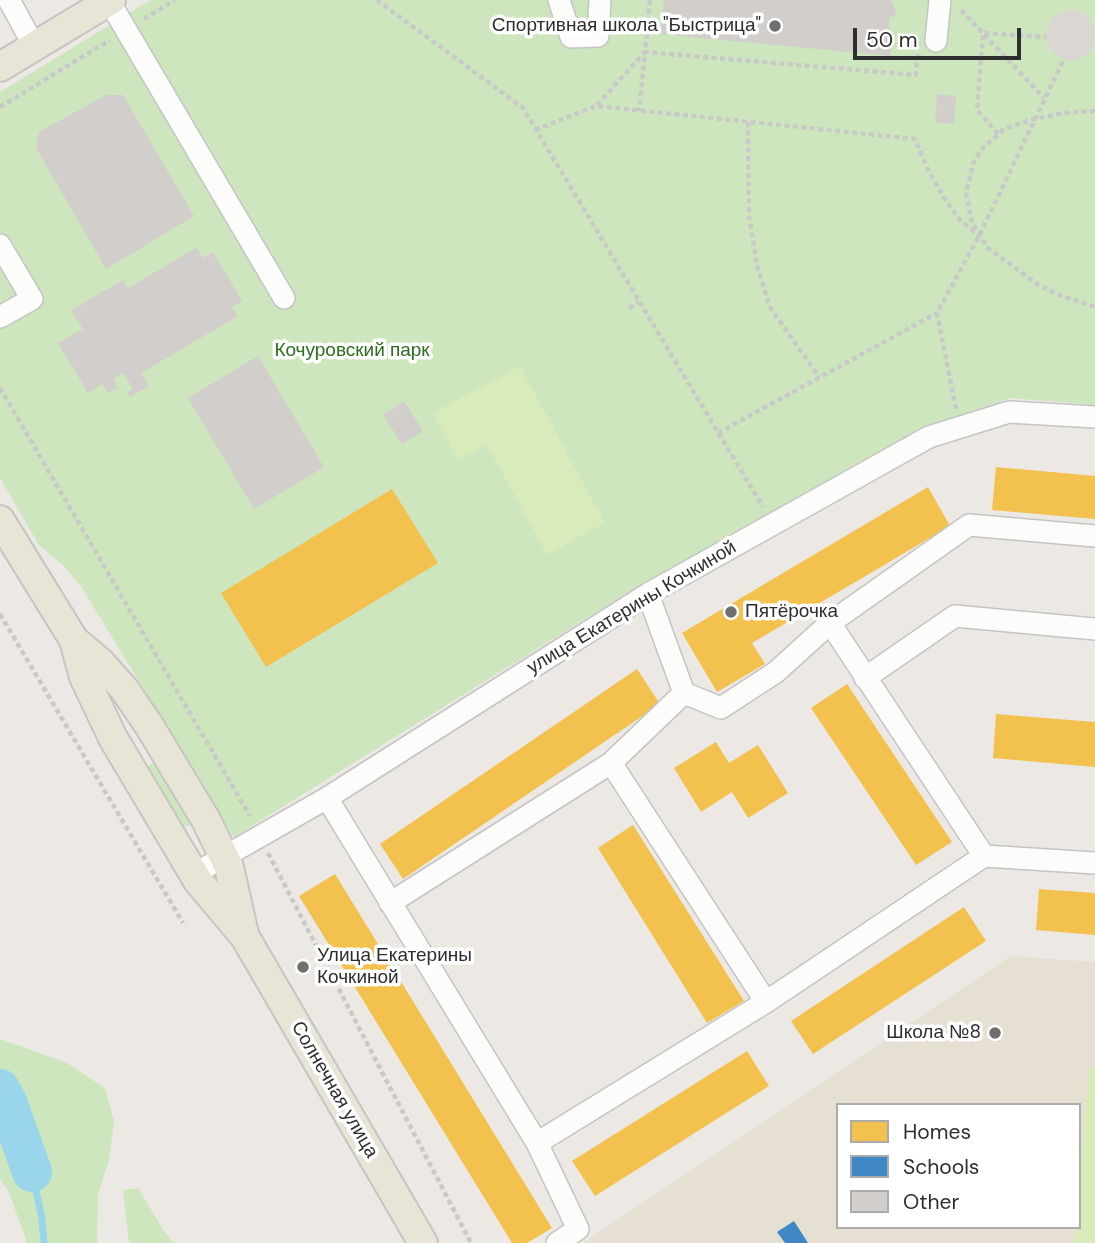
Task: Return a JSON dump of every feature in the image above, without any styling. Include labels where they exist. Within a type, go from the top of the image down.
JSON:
[{"type":"main road","points":[[0,67],[110,1]]},
{"type":"main road","name":"Солнечная улица","points":[[0,520],[74,640],[84,677],[113,737],[194,874],[245,937],[423,1243]]},
{"type":"main road","name":"Солнечная улица","points":[[74,640],[101,663],[125,690],[157,738],[225,857],[245,937]]},
{"type":"street","points":[[9,0],[34,46]]},
{"type":"street","points":[[559,0],[572,37],[598,36],[600,0]]},
{"type":"street","points":[[110,1],[285,298]]},
{"type":"street","points":[[928,45],[948,2]]},
{"type":"street","points":[[0,245],[32,299],[0,317]]},
{"type":"street","name":"улица Екатерины Кочкиной","points":[[194,874],[327,798],[648,594],[929,437],[1009,412],[1095,417]]},
{"type":"street","points":[[648,594],[684,693],[722,708],[776,672],[830,623],[969,525],[1095,536]]},
{"type":"street","points":[[865,678],[955,617],[1095,629]]},
{"type":"street","points":[[830,623],[984,856]]},
{"type":"street","points":[[390,903],[611,763],[684,693]]},
{"type":"street","points":[[611,763],[766,1002]]},
{"type":"street","points":[[327,798],[537,1143],[578,1229],[557,1243]]},
{"type":"street","points":[[537,1143],[766,1002],[984,856],[1095,863]]},
{"type":"path","points":[[0,107],[175,0]]},
{"type":"path","points":[[377,0],[523,108],[773,524]]},
{"type":"path","points":[[639,111],[650,0]]},
{"type":"path","points":[[948,2],[983,33],[1044,98]]},
{"type":"path","points":[[983,33],[1046,37]]},
{"type":"path","points":[[983,33],[977,110],[998,134]]},
{"type":"path","points":[[645,52],[916,75],[928,45]]},
{"type":"path","points":[[536,130],[596,106],[645,52]]},
{"type":"path","points":[[718,433],[937,313],[979,236],[1064,59]]},
{"type":"path","points":[[596,106],[915,139],[928,170],[960,220],[1000,258],[1037,285],[1095,307]]},
{"type":"path","points":[[979,236],[968,208],[969,178],[981,150],[998,134],[1018,122],[1065,113],[1095,111]]},
{"type":"path","points":[[748,122],[749,215],[757,266],[770,307],[820,377]]},
{"type":"path","points":[[628,308],[639,302]]},
{"type":"path","points":[[937,313],[958,416]]},
{"type":"path","points":[[0,388],[250,816]]},
{"type":"path","points":[[0,614],[183,923]]},
{"type":"path","points":[[268,853],[471,1243]]},
{"type":"shaded area","points":[[1071,10],[1089,17],[1096,35],[1089,53],[1071,60],[1053,53],[1046,35],[1053,17]]},
{"type":"shaded area","name":"Школа №8","points":[[1011,956],[1095,962],[1095,1243],[583,1243]]},
{"type":"green space","name":"Кочуровский парк","points":[[151,0],[1095,0],[1095,405],[1010,398],[933,425],[645,582],[234,837],[82,588],[63,565],[39,545],[0,478],[0,92]]},
{"type":"green space","points":[[520,366],[605,523],[547,555],[487,445],[458,460],[433,413]]},
{"type":"green space","points":[[156,761],[195,821],[179,831],[146,768]]},
{"type":"green space","points":[[0,1039],[67,1063],[105,1088],[114,1121],[109,1160],[98,1194],[97,1243],[27,1243],[9,1192],[0,1179]]},
{"type":"green space","points":[[1089,1068],[1095,1068],[1095,1243],[1074,1243],[1076,1229],[1081,1229],[1081,1160]]},
{"type":"green space","points":[[138,1188],[174,1243],[129,1243],[123,1190]]},
{"type":"building: Homes","points":[[996,467],[1095,476],[1095,519],[992,510]]},
{"type":"building: Homes","points":[[928,487],[950,526],[752,643],[765,664],[717,692],[682,633]]},
{"type":"building: Homes","points":[[392,489],[438,563],[266,667],[221,593]]},
{"type":"building: Homes","points":[[637,669],[660,704],[403,879],[380,844]]},
{"type":"building: Homes","points":[[847,684],[952,842],[916,865],[811,708]]},
{"type":"building: Homes","points":[[996,714],[1095,722],[1095,767],[993,758]]},
{"type":"building: Homes","points":[[716,742],[729,763],[758,745],[788,793],[748,818],[732,792],[701,812],[674,768]]},
{"type":"building: Homes","points":[[633,825],[744,1001],[707,1023],[598,848]]},
{"type":"building: Homes","points":[[335,874],[552,1228],[527,1243],[512,1243],[299,896]]},
{"type":"building: Homes","points":[[1039,889],[1095,893],[1095,935],[1036,930]]},
{"type":"building: Homes","points":[[964,907],[986,941],[813,1054],[791,1021]]},
{"type":"building: Homes","points":[[747,1051],[769,1086],[595,1196],[572,1161]]},
{"type":"building: Schools","points":[[794,1221],[808,1243],[785,1243],[777,1232]]},
{"type":"building: Other","name":"Спортивная школа \"Быстрица\"","points":[[664,0],[891,0],[897,15],[889,18],[891,56],[660,34]]},
{"type":"building: Other","points":[[937,94],[956,96],[954,124],[935,122]]},
{"type":"building: Other","points":[[106,95],[123,95],[194,216],[106,269],[36,148],[39,132]]},
{"type":"building: Other","points":[[196,248],[203,258],[213,252],[242,301],[232,307],[238,316],[141,373],[149,386],[130,397],[127,392],[133,389],[123,372],[113,379],[118,388],[108,393],[102,384],[88,393],[58,343],[83,329],[71,310],[123,280],[128,288]]},
{"type":"building: Other","points":[[258,356],[324,467],[254,509],[188,398]]},
{"type":"building: Other","points":[[404,401],[423,431],[402,444],[383,415]]},
{"type":"waterway","points":[[0,1089],[32,1172]]},
{"type":"waterway","points":[[32,1172],[44,1243]]},
{"type":"place","name":"Спортивная школа \"Быстрица\"","points":[[775,26]]},
{"type":"place","name":"Пятёрочка","points":[[731,612]]},
{"type":"place","name":"Улица Екатерины Кочкиной","points":[[303,967]]},
{"type":"place","name":"Школа №8","points":[[995,1033]]}]
